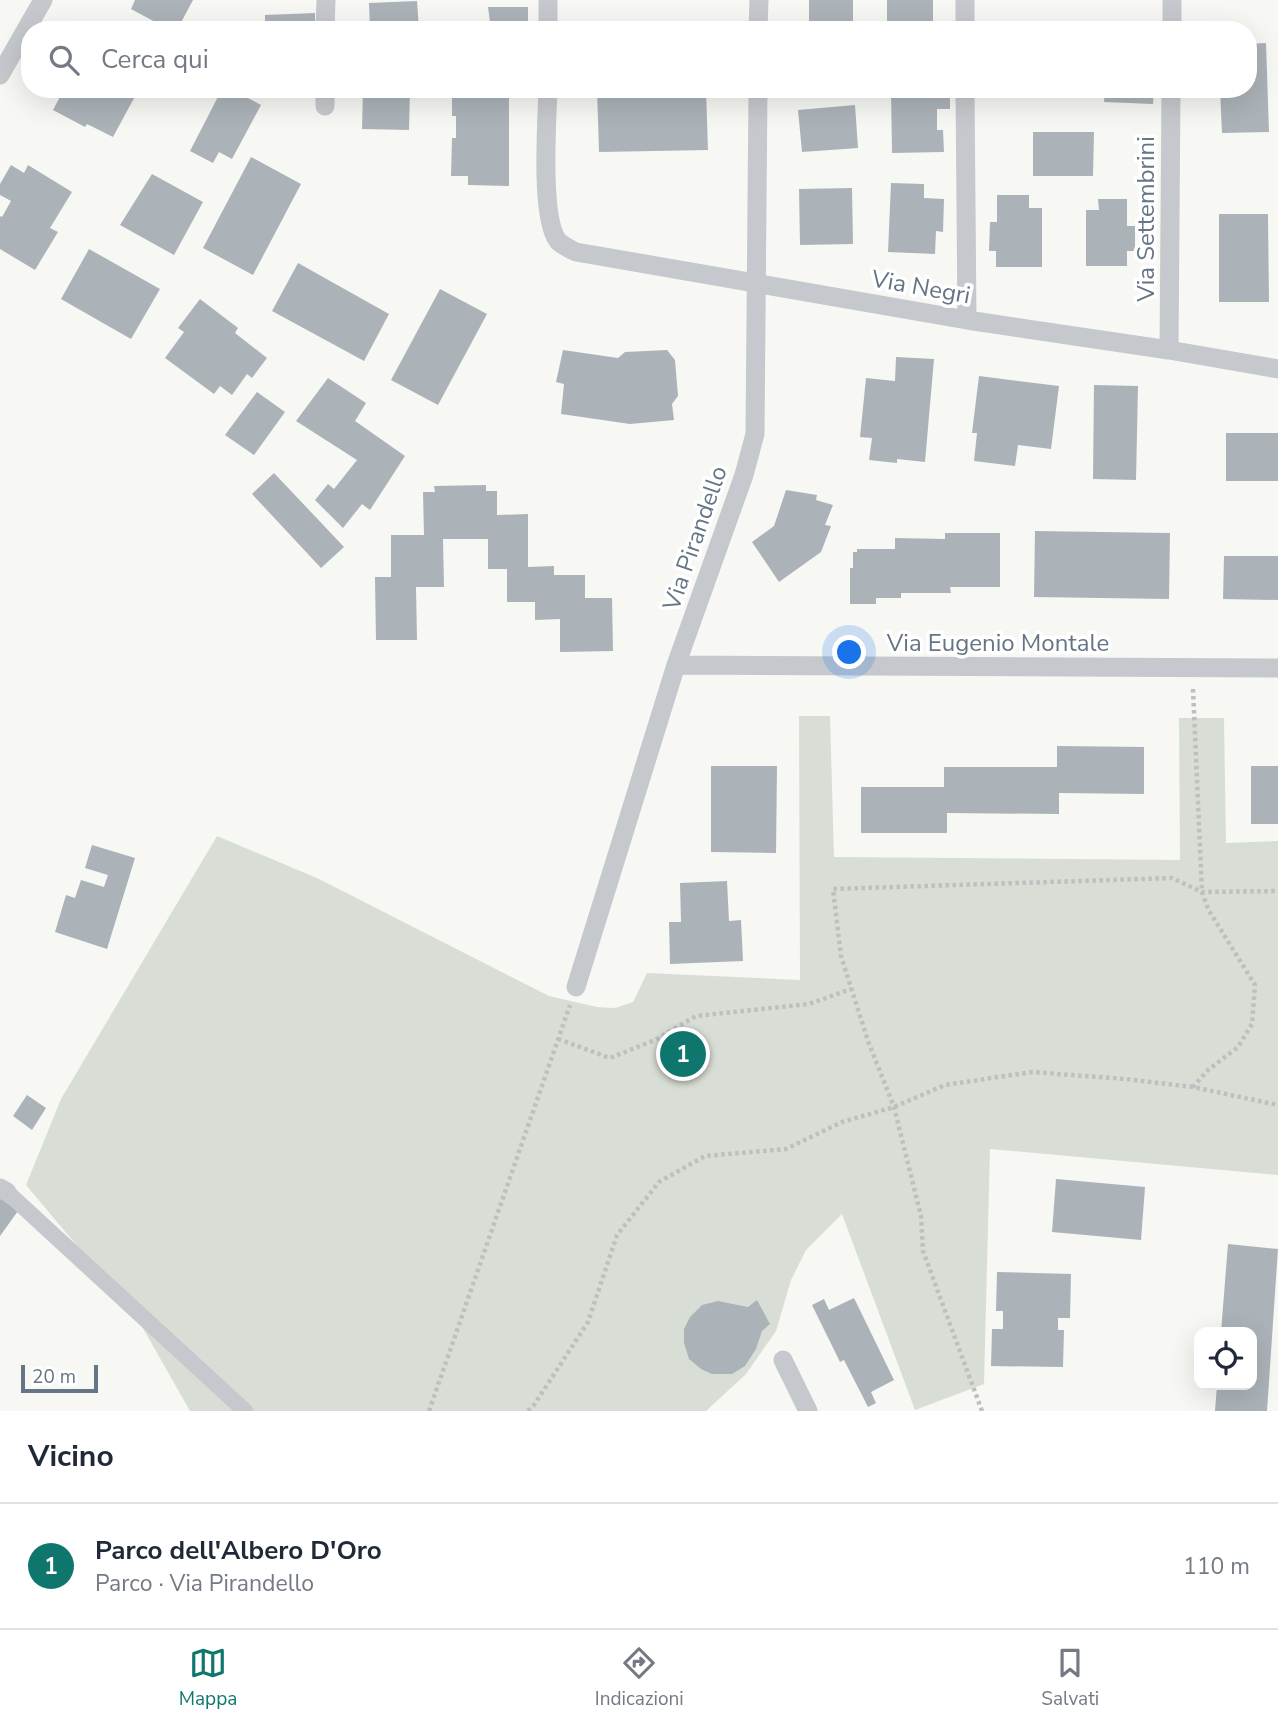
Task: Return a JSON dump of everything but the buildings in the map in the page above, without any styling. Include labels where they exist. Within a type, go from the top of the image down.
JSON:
[{"type":"street","points":[[31,21],[43,0]]},
{"type":"street","points":[[326,0],[326,21]]},
{"type":"street","points":[[548,0],[548,21]]},
{"type":"street","points":[[758,0],[758,21]]},
{"type":"street","points":[[965,0],[965,21]]},
{"type":"street","points":[[1172,0],[1172,21]]},
{"type":"street","points":[[0,75],[21,38]]},
{"type":"street","name":"Via Negri","points":[[548,98],[550,222],[558,242],[576,252],[967,320],[1278,369]]},
{"type":"street","name":"Via Pirandello","points":[[576,987],[676,665],[744,475],[755,434],[758,98]]},
{"type":"street","points":[[965,98],[967,320]]},
{"type":"street","name":"Via Settembrini","points":[[1169,350],[1171,98]]},
{"type":"street","name":"Via Eugenio Montale","points":[[676,665],[1278,668]]},
{"type":"street","points":[[3,1190],[245,1411]]},
{"type":"street","points":[[783,1360],[808,1411]]},
{"type":"path","points":[[1192,668],[1202,892],[1208,909],[1255,985],[1252,1024],[1238,1046],[1208,1070],[1194,1087]]},
{"type":"path","points":[[982,1411],[923,1251],[921,1216],[894,1107],[868,1041],[841,956],[833,888],[1172,878],[1202,892],[1278,891]]},
{"type":"path","points":[[429,1411],[576,987]]},
{"type":"path","points":[[558,1039],[610,1058],[654,1040],[696,1016],[809,1004],[852,989]]},
{"type":"path","points":[[528,1411],[588,1322],[617,1234],[659,1182],[705,1156],[786,1149],[842,1122],[894,1107],[945,1085],[1032,1072],[1194,1087],[1278,1105]]},
{"type":"shaded area","points":[[799,716],[830,716],[834,857],[1180,860],[1179,718],[1224,718],[1226,843],[1278,841],[1278,1175],[990,1149],[984,1384],[915,1410],[842,1214],[806,1250],[791,1280],[776,1331],[746,1374],[706,1411],[190,1411],[136,1316],[26,1185],[61,1099],[217,836],[319,879],[549,996],[597,1007],[615,1008],[633,1002],[647,973],[800,980]]},
{"type":"place","name":"Parco dell'Albero D'Oro","points":[[683,1054]]}]
